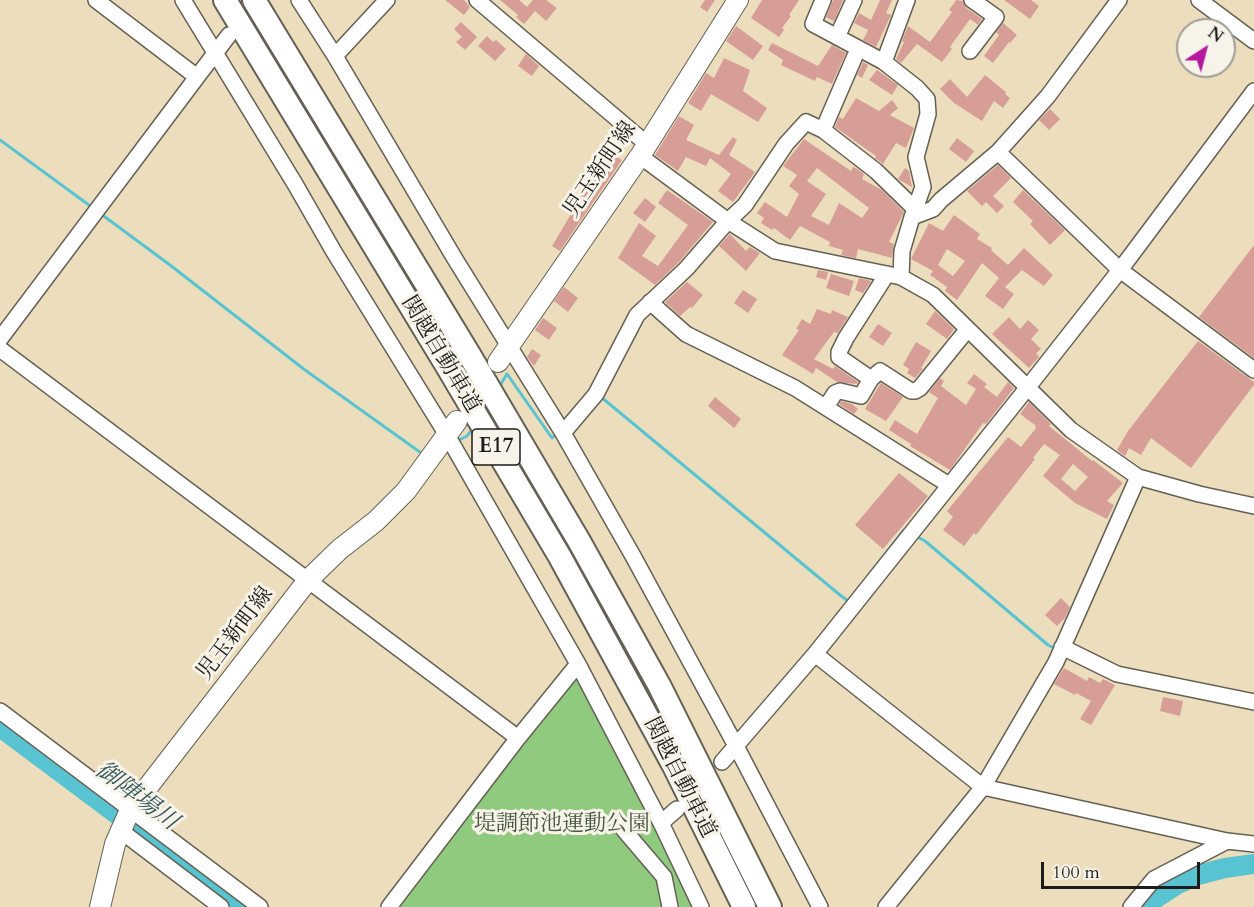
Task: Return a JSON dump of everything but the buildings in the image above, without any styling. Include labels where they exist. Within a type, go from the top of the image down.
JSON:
[{"type":"highway","name":"関越自動車道","points":[[225,0],[560,557],[669,756],[744,907]]},
{"type":"highway","name":"関越自動車道","points":[[254,0],[488,386],[579,541],[659,685],[770,907]]},
{"type":"main road","name":"児玉新町線","points":[[503,355],[644,150],[738,0]]},
{"type":"main road","name":"児玉新町線","points":[[100,907],[115,844],[130,810],[308,580],[340,549],[376,521],[406,491],[452,428]]},
{"type":"street","points":[[96,0],[197,77]]},
{"type":"street","points":[[183,0],[334,252],[452,428],[661,823],[701,907]]},
{"type":"street","points":[[298,0],[334,56],[503,355],[563,433],[633,556],[820,907]]},
{"type":"street","points":[[334,56],[387,0]]},
{"type":"street","points":[[477,0],[644,150],[728,221],[775,251],[894,275],[933,295],[1071,430],[1138,477],[1198,495],[1254,506]]},
{"type":"street","points":[[823,0],[813,24],[884,62],[918,88],[927,99],[928,114],[916,157],[923,187],[894,275],[839,352],[839,357],[871,379]]},
{"type":"street","points":[[837,37],[854,0]]},
{"type":"street","points":[[884,62],[908,0]]},
{"type":"street","points":[[970,51],[996,17],[972,0]]},
{"type":"street","points":[[913,213],[933,209],[998,152],[1048,96],[1119,0]]},
{"type":"street","points":[[1199,0],[1254,41]]},
{"type":"street","points":[[0,339],[229,35]]},
{"type":"street","points":[[823,130],[858,50]]},
{"type":"street","points":[[722,762],[815,654],[1028,387],[1120,270],[1254,91]]},
{"type":"street","points":[[563,433],[596,394],[637,315],[686,269],[745,205],[786,144],[807,122],[823,130],[876,171],[913,213]]},
{"type":"street","points":[[998,152],[1120,270],[1254,370]]},
{"type":"street","points":[[650,302],[686,334],[795,388],[949,485]]},
{"type":"street","points":[[826,407],[835,393],[840,391],[861,396],[871,379],[880,371],[911,391],[915,391],[920,388],[967,330]]},
{"type":"street","points":[[0,349],[518,738]]},
{"type":"street","points":[[886,907],[983,787],[1056,662],[1138,477]]},
{"type":"street","points":[[1062,647],[1117,674],[1254,702]]},
{"type":"street","points":[[815,654],[983,787],[1227,842],[1254,844]]},
{"type":"street","points":[[389,907],[518,738],[578,664]]},
{"type":"street","points":[[0,711],[261,907]]},
{"type":"street","points":[[661,823],[677,809]]},
{"type":"street","points":[[624,830],[664,877],[670,907]]},
{"type":"street","points":[[121,831],[221,907]]},
{"type":"street","points":[[1131,907],[1154,879],[1227,842]]},
{"type":"street","points":[[664,877],[683,868]]},
{"type":"green space","name":"堤調節池運動公園","points":[[577,671],[694,907],[396,907]]},
{"type":"waterway","points":[[0,140],[93,208]]},
{"type":"waterway","points":[[101,214],[305,370],[424,455]]},
{"type":"waterway","points":[[499,387],[507,374],[552,438],[558,432]]},
{"type":"waterway","points":[[601,397],[840,595],[848,601],[850,599]]},
{"type":"waterway","points":[[455,442],[467,436],[473,428]]},
{"type":"waterway","points":[[871,572],[904,530],[906,531]]},
{"type":"waterway","points":[[914,535],[925,541],[1048,645],[1056,649]]},
{"type":"waterway","name":"御陣場川","points":[[0,727],[241,907]]},
{"type":"waterway","name":"御陣場川","points":[[1148,907],[1156,898],[1176,885],[1198,875],[1254,864]]}]
